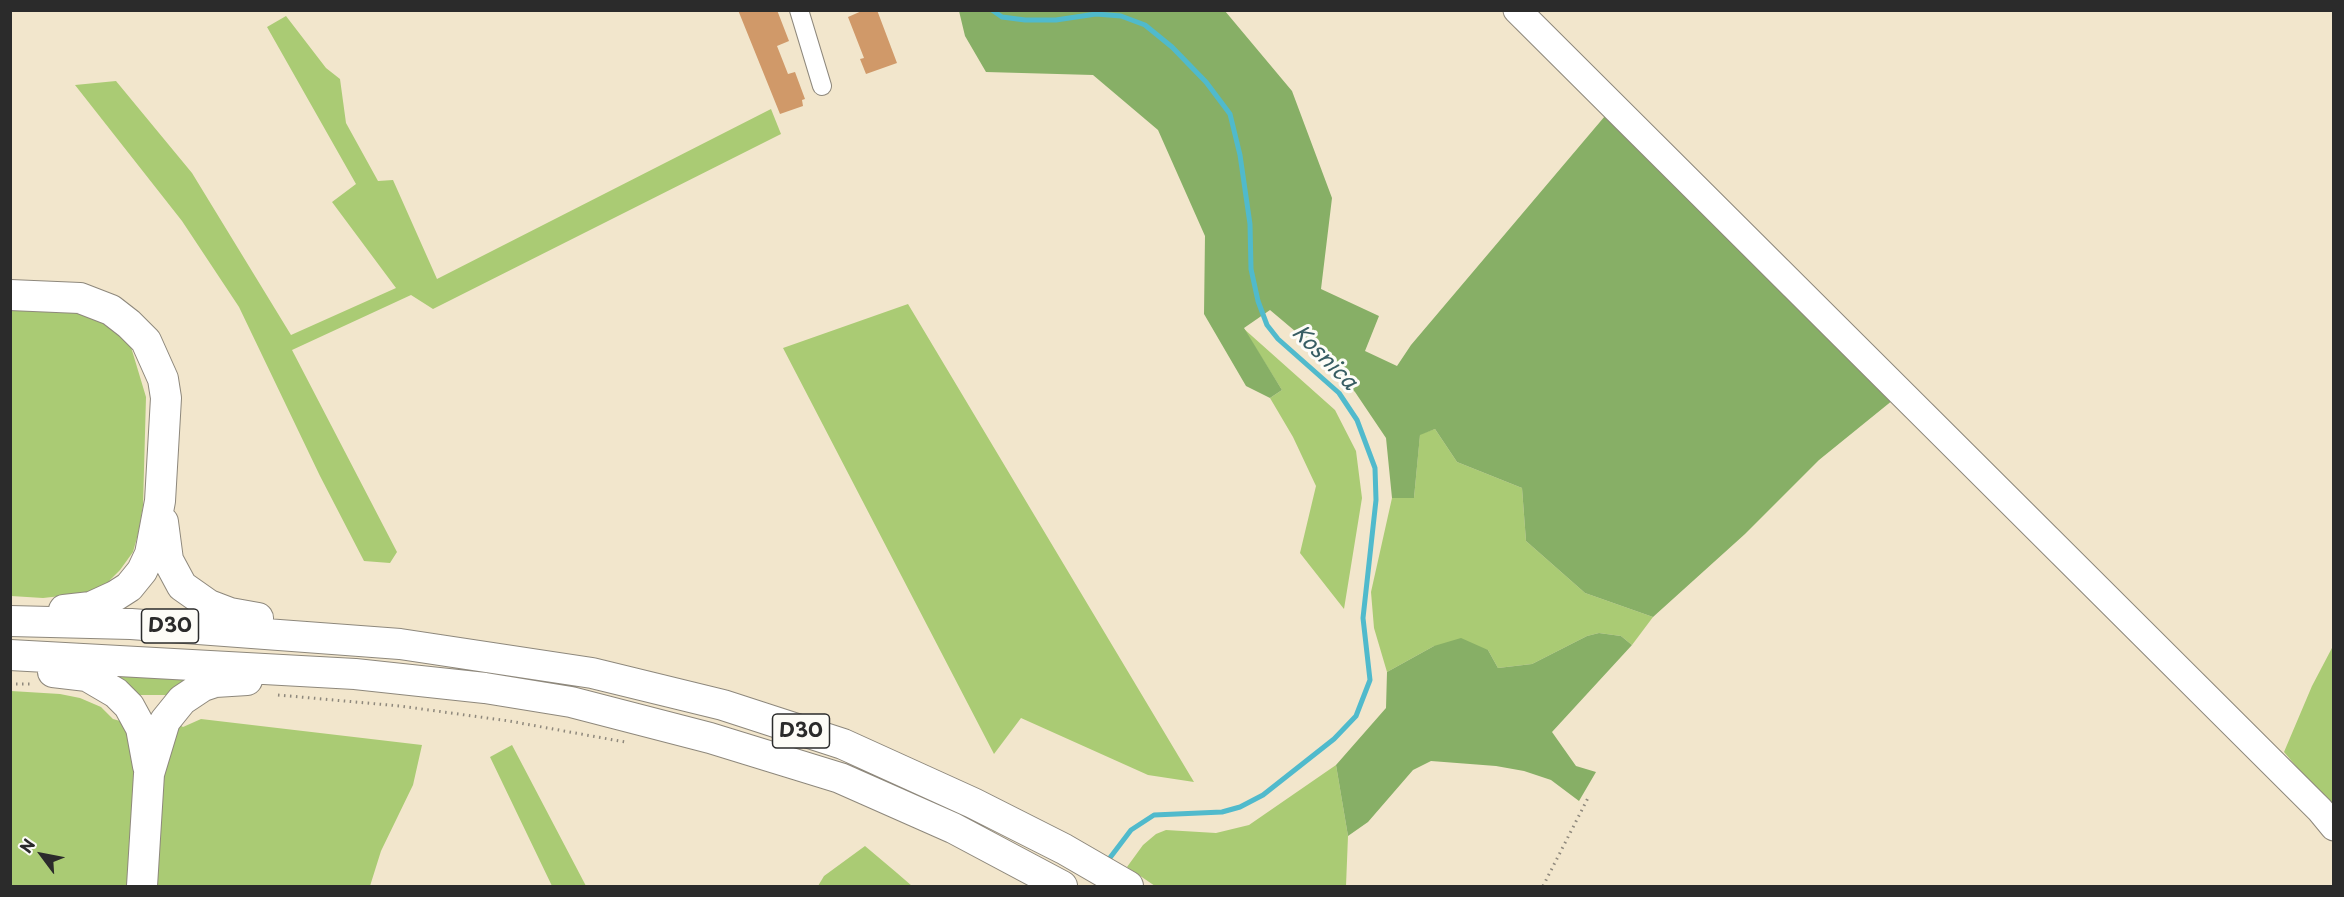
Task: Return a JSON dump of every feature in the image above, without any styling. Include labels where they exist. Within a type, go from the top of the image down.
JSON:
[{"type":"main road","points":[[1517,10],[2320,810],[2334,827]]},
{"type":"main road","points":[[10,612],[91,607],[129,587],[142,571],[150,555],[160,501],[166,398],[163,379],[146,341],[120,316],[97,303],[80,298],[14,297]]},
{"type":"main road","points":[[160,501],[166,549],[173,573],[193,596],[230,613],[285,621],[330,638]]},
{"type":"main road","name":"D30","points":[[10,621],[131,624],[400,644],[520,660],[592,673],[723,705],[843,744],[973,803],[1064,849],[1128,886]]},
{"type":"main road","name":"D30","points":[[10,655],[318,671],[404,678],[571,702],[699,735],[840,778],[953,828],[1054,882]]},
{"type":"main road","points":[[10,662],[39,671],[87,676],[116,693],[129,706],[141,728],[149,774]]},
{"type":"main road","points":[[142,886],[149,774],[165,721],[191,693],[215,682],[289,678],[318,671]]},
{"type":"street","points":[[799,10],[822,86]]},
{"type":"path","points":[[10,684],[40,685]]},
{"type":"path","points":[[274,695],[509,720],[627,742]]},
{"type":"path","points":[[1543,886],[1589,796]]},
{"type":"green space","points":[[959,11],[1225,11],[1292,91],[1332,198],[1321,289],[1379,316],[1365,351],[1397,366],[1411,345],[1605,116],[1893,400],[1819,460],[1745,534],[1653,617],[1585,593],[1526,541],[1522,488],[1457,462],[1435,429],[1420,435],[1414,498],[1392,498],[1386,438],[1355,392],[1302,337],[1270,310],[1244,328],[1282,390],[1270,398],[1246,386],[1204,314],[1205,236],[1158,130],[1093,75],[986,72],[965,36]]},
{"type":"green space","points":[[286,16],[326,68],[340,79],[346,123],[378,181],[393,180],[437,279],[771,109],[781,134],[433,309],[411,295],[292,350],[397,552],[390,563],[364,561],[320,476],[239,307],[182,221],[75,85],[116,81],[192,173],[291,335],[396,288],[332,202],[356,184],[267,27]]},
{"type":"green space","points":[[908,304],[1194,782],[1148,775],[1021,718],[994,754],[783,348]]},
{"type":"green space","points":[[29,308],[65,309],[90,316],[115,330],[131,347],[146,397],[143,506],[133,552],[107,583],[88,593],[43,598],[11,596],[11,311]]},
{"type":"green space","points":[[1243,328],[1335,410],[1356,451],[1362,498],[1344,609],[1300,553],[1316,486],[1293,437],[1270,398],[1282,390]]},
{"type":"green space","points":[[1435,429],[1457,462],[1522,488],[1526,541],[1585,593],[1653,617],[1632,645],[1621,636],[1599,633],[1587,636],[1532,664],[1498,668],[1488,650],[1434,646],[1387,672],[1374,628],[1371,592],[1392,498],[1414,498],[1420,434]]},
{"type":"green space","points":[[1599,633],[1621,636],[1632,645],[1552,732],[1576,766],[1596,772],[1579,801],[1551,780],[1524,771],[1496,766],[1431,761],[1413,770],[1368,822],[1348,836],[1336,765],[1386,708],[1387,672],[1434,646],[1461,638],[1488,650],[1498,668],[1532,664],[1587,636]]},
{"type":"green space","points":[[2333,646],[2333,810],[2284,752],[2312,686]]},
{"type":"green space","points":[[118,673],[192,675],[178,695],[131,695],[110,678]]},
{"type":"green space","points":[[11,691],[60,694],[80,698],[101,707],[113,719],[120,721],[129,718],[136,735],[131,886],[11,886]]},
{"type":"green space","points":[[201,719],[422,745],[413,785],[381,851],[370,886],[153,886],[159,789],[173,721],[183,727]]},
{"type":"green space","points":[[512,745],[586,886],[552,886],[490,757]]},
{"type":"green space","points":[[1336,765],[1348,836],[1346,886],[1155,886],[1127,867],[1143,845],[1156,834],[1166,830],[1216,833],[1249,825]]},
{"type":"green space","points":[[865,846],[912,886],[818,886],[824,876]]},
{"type":"building","points":[[738,10],[777,10],[789,41],[777,46],[788,74],[795,72],[805,99],[802,100],[803,106],[780,114]]},
{"type":"building","points":[[864,10],[877,10],[897,63],[866,74],[860,59],[864,58],[848,17]]},
{"type":"waterway","name":"Kosnica","points":[[992,10],[1002,17],[1025,20],[1056,20],[1096,14],[1121,16],[1145,25],[1172,47],[1206,82],[1230,114],[1240,155],[1250,224],[1251,269],[1258,301],[1267,325],[1278,339],[1339,393],[1357,420],[1375,468],[1376,500],[1363,618],[1370,680],[1356,716],[1334,739],[1263,795],[1240,807],[1222,812],[1154,815],[1131,830],[1106,863]]}]
